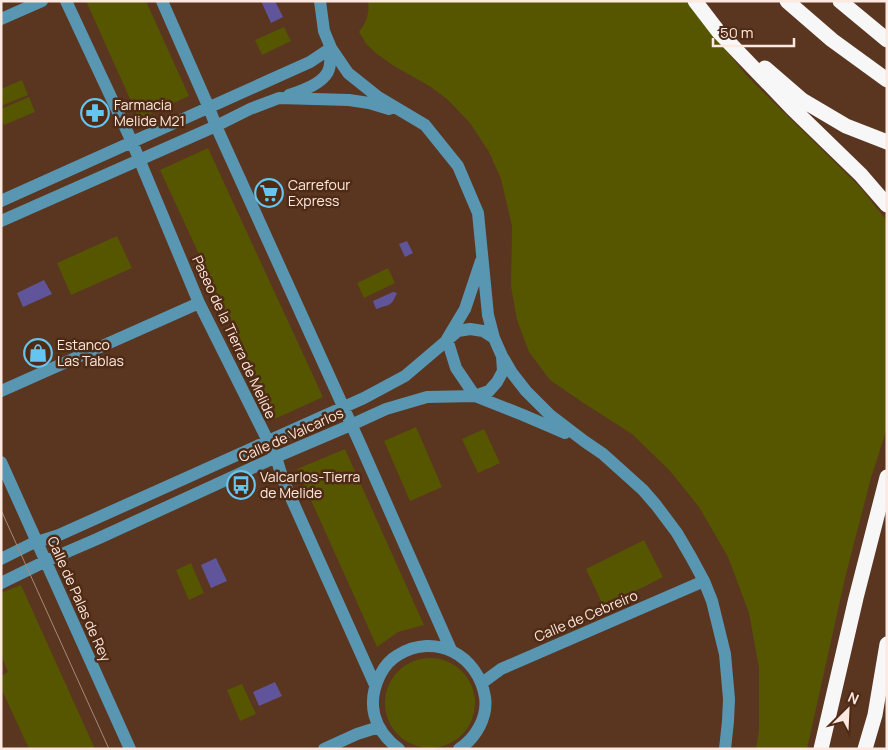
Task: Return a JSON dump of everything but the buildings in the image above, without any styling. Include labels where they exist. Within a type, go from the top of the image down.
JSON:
[{"type":"highway","points":[[695,1],[718,31],[792,108],[862,175],[887,205]]},
{"type":"highway","points":[[706,1],[754,58],[802,100],[846,126],[887,142]]},
{"type":"highway","points":[[787,1],[832,40],[887,80]]},
{"type":"highway","points":[[840,1],[887,40]]},
{"type":"highway","points":[[821,749],[856,598],[887,477]]},
{"type":"highway","points":[[865,749],[875,715],[887,644]]},
{"type":"street","points":[[1,19],[42,1]]},
{"type":"street","name":"Paseo de la Tierra de Melide","points":[[66,1],[132,142],[199,302],[276,457],[283,480],[375,685]]},
{"type":"street","points":[[162,1],[216,126],[352,425],[451,650]]},
{"type":"street","points":[[320,1],[324,30],[331,48],[348,73],[378,97],[425,125],[458,166],[478,213],[488,316],[494,338],[512,373],[526,391],[550,415],[603,454],[643,490],[677,533],[704,581],[716,614],[725,654],[729,699],[725,749]]},
{"type":"street","points":[[1,201],[310,62],[331,48]]},
{"type":"street","points":[[1,221],[216,126],[250,109],[303,90],[320,81],[329,70],[331,48]]},
{"type":"street","points":[[279,98],[349,100],[370,103],[422,123]]},
{"type":"street","points":[[482,256],[465,308],[447,339],[456,368],[476,396],[584,441]]},
{"type":"street","points":[[1,391],[199,302]]},
{"type":"street","points":[[447,339],[458,331],[470,329],[483,331],[494,338]]},
{"type":"street","name":"Calle de Valcarlos","points":[[1,559],[31,544],[59,535],[344,408],[404,376],[447,339]]},
{"type":"street","points":[[476,396],[489,391],[497,382],[503,371],[502,356]]},
{"type":"street","name":"Calle de Valcarlos","points":[[1,583],[386,408],[428,397],[476,396]]},
{"type":"street","name":"Calle de Palas de Rey","points":[[1,462],[130,749]]},
{"type":"street","points":[[118,508],[114,519],[117,524],[126,525]]},
{"type":"street","points":[[89,521],[97,523],[102,531],[97,539]]},
{"type":"street","name":"Calle de Cebreiro","points":[[482,683],[501,669],[704,581]]},
{"type":"street","points":[[398,749],[388,741],[378,727],[372,699],[375,685],[384,668],[397,655],[414,648],[432,646],[451,650],[464,658],[474,669],[482,683],[485,699],[484,716],[466,747]]},
{"type":"street","points":[[324,749],[378,727]]},
{"type":"shaded area","points":[[86,1],[146,1],[189,96],[139,119]]},
{"type":"shaded area","points":[[261,1],[275,1],[283,17],[271,23]]},
{"type":"shaded area","points":[[368,1],[686,1],[747,76],[861,188],[887,221],[887,428],[871,478],[846,574],[807,749],[756,749],[759,731],[759,668],[749,613],[728,557],[699,507],[670,471],[632,434],[550,380],[529,352],[517,320],[511,286],[512,226],[501,179],[489,152],[470,123],[448,100],[431,87],[394,66],[367,45],[359,32],[367,18]]},
{"type":"shaded area","points":[[284,27],[291,41],[262,55],[255,40]]},
{"type":"shaded area","points":[[22,80],[28,95],[1,106],[1,89]]},
{"type":"shaded area","points":[[29,97],[35,112],[4,125],[1,118],[1,109]]},
{"type":"shaded area","points":[[208,148],[323,397],[275,419],[160,170]]},
{"type":"shaded area","points":[[117,236],[132,268],[71,295],[57,263]]},
{"type":"shaded area","points":[[407,241],[413,253],[405,257],[399,244]]},
{"type":"shaded area","points":[[388,268],[395,283],[364,298],[357,283]]},
{"type":"shaded area","points":[[44,280],[52,294],[23,307],[17,293]]},
{"type":"shaded area","points":[[393,292],[397,293],[391,303],[376,309],[373,301]]},
{"type":"shaded area","points":[[416,427],[442,487],[410,501],[384,441]]},
{"type":"shaded area","points":[[484,429],[500,463],[478,473],[462,439]]},
{"type":"shaded area","points":[[345,449],[424,625],[398,632],[377,647],[297,469]]},
{"type":"shaded area","points":[[644,540],[663,577],[604,607],[586,569]]},
{"type":"shaded area","points":[[216,558],[227,581],[211,588],[201,565]]},
{"type":"shaded area","points":[[191,563],[204,593],[189,600],[176,570]]},
{"type":"shaded area","points":[[21,585],[95,749],[29,749],[1,688],[1,676],[8,672],[1,655],[1,593]]},
{"type":"shaded area","points":[[430,658],[447,661],[462,671],[472,686],[475,703],[472,720],[462,735],[447,745],[430,748],[413,745],[398,735],[388,720],[385,703],[388,686],[398,671],[413,661]]},
{"type":"shaded area","points":[[275,682],[282,696],[259,706],[253,692]]},
{"type":"shaded area","points":[[242,684],[256,714],[240,721],[227,690]]},
{"type":"tram line","points":[[1,510],[109,749]]},
{"type":"place","name":"Farmacia Melide M21","points":[[95,113]]},
{"type":"place","name":"Carrefour Express","points":[[269,193]]},
{"type":"place","name":"Estanco Las Tablas","points":[[38,353]]},
{"type":"place","name":"Valcarlos-Tierra de Melide","points":[[241,485]]}]
